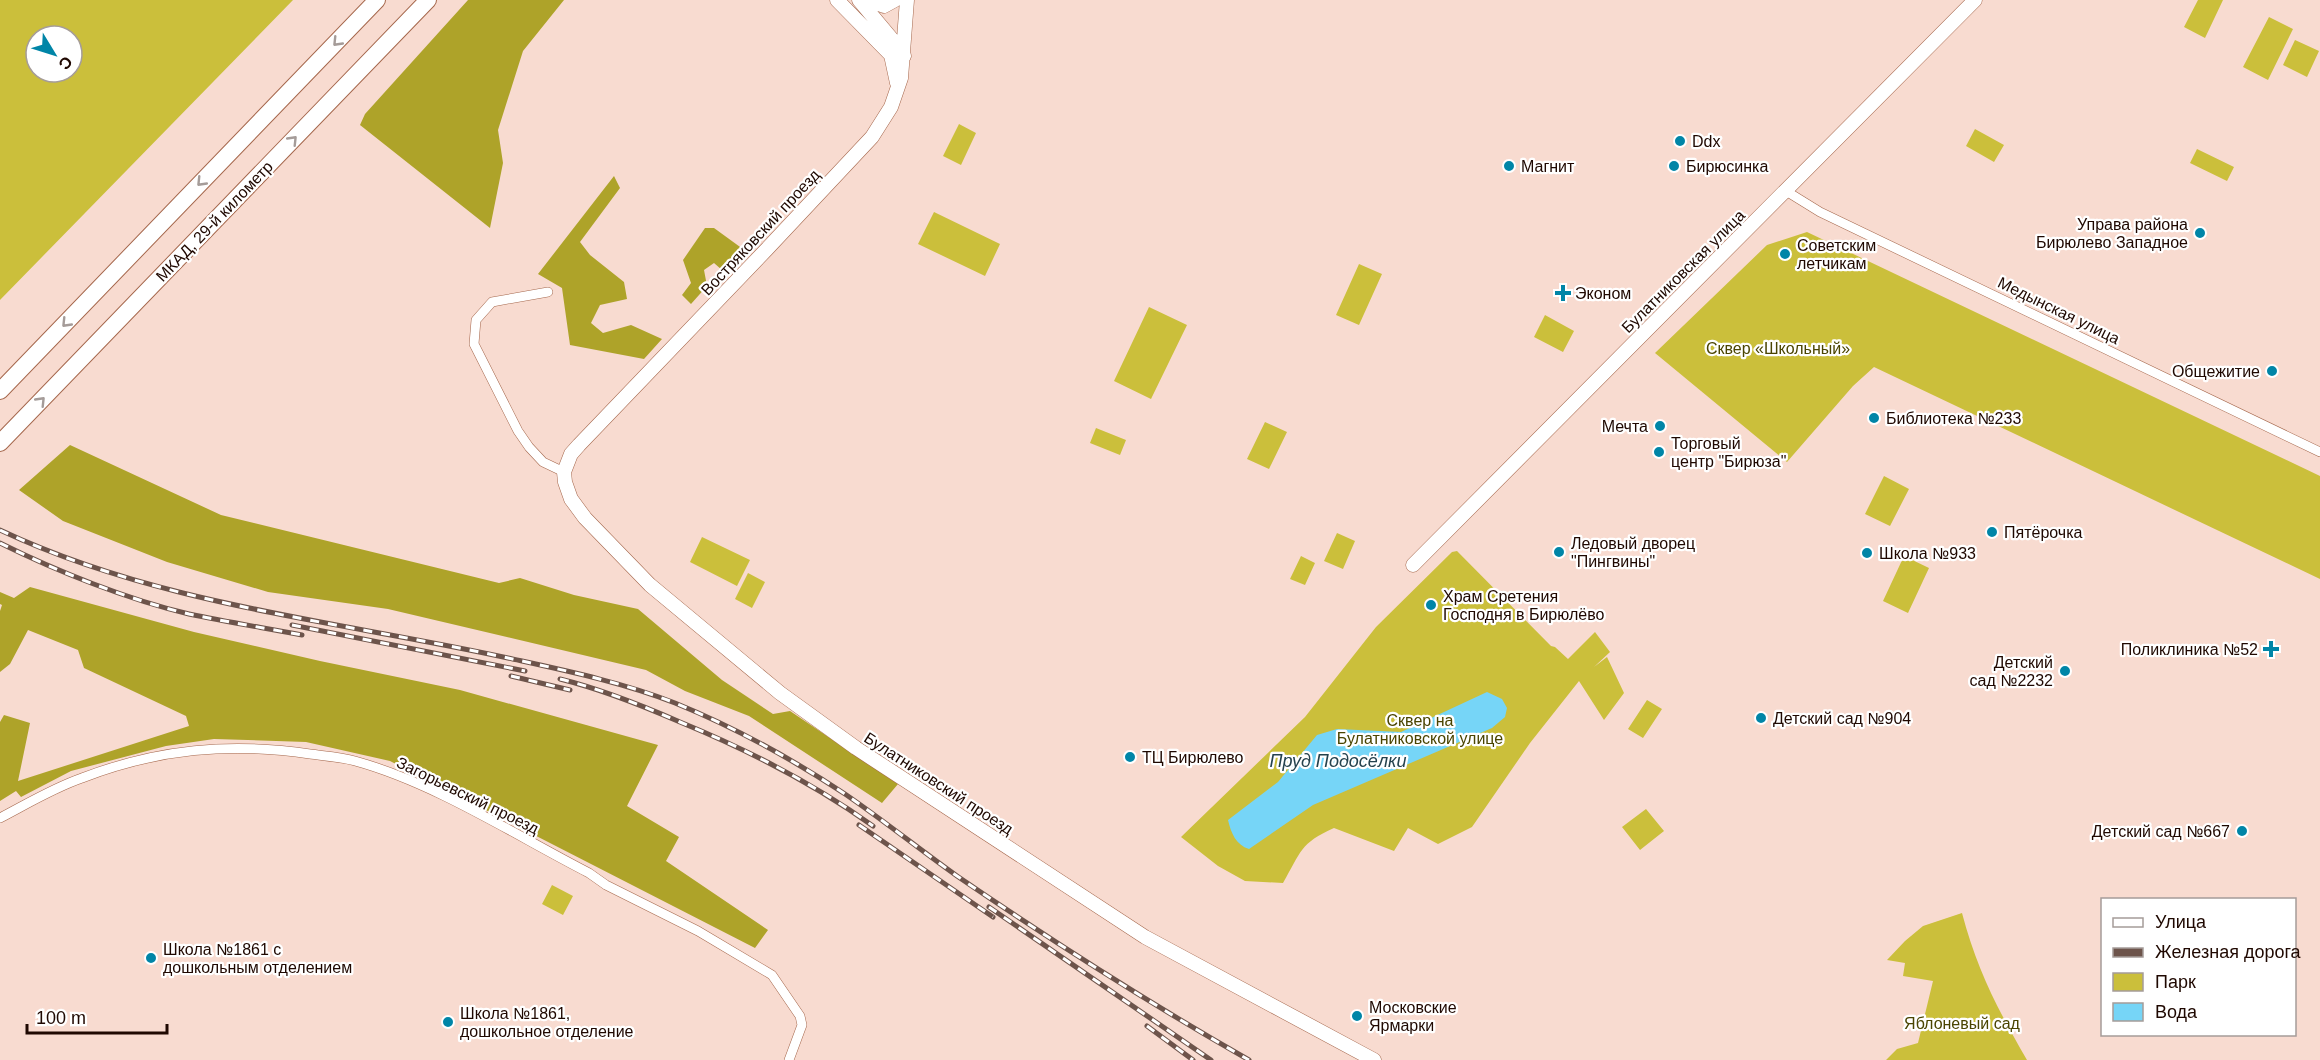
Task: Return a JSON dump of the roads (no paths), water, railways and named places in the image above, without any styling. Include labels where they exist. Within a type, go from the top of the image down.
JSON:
[{"type":"highway","points":[[0,390],[377,0]]},
{"type":"highway","name":"МКАД, 29-й километр","points":[[0,443],[428,0]]},
{"type":"street","points":[[837,0],[891,55],[898,87]]},
{"type":"street","points":[[858,0],[902,48]]},
{"type":"street","points":[[868,0],[884,6],[895,0]]},
{"type":"street","name":"Востряковский проезд","points":[[558,470],[590,431],[872,137],[891,107],[898,87],[907,0]]},
{"type":"street","name":"Булатниковская улица","points":[[1413,565],[1975,0]]},
{"type":"street","points":[[870,32],[886,43],[902,48]]},
{"type":"street","name":"Медынская улица","points":[[1786,191],[1820,212],[2320,452]]},
{"type":"street","points":[[548,292],[492,302],[476,320],[474,344],[518,431],[535,455],[558,470]]},
{"type":"street","name":"Булатниковский проезд","points":[[558,470],[571,499],[611,545],[675,607],[798,707],[856,748],[1145,937],[1374,1060]]},
{"type":"street","name":"Загорьевский проезд","points":[[0,818],[81,778],[141,759],[198,749],[235,747],[287,750],[354,760],[430,790],[468,808],[758,965],[772,975],[786,992],[800,1016],[802,1025],[789,1060]]},
{"type":"water","name":"Пруд Подосёлки","points":[[1487,692],[1502,699],[1507,708],[1505,717],[1492,728],[1313,805],[1249,849],[1235,838],[1228,820],[1278,782],[1317,735],[1337,729],[1401,732]]},
{"type":"railway","points":[[0,530],[61,556],[186,594],[571,672],[634,689],[697,712],[762,744],[825,781],[957,876],[1029,924],[1138,994],[1249,1060]]},
{"type":"railway","points":[[0,543],[69,574],[142,601],[189,614],[302,635]]},
{"type":"railway","points":[[292,625],[525,671]]},
{"type":"railway","points":[[511,676],[570,690]]},
{"type":"railway","points":[[560,679],[636,704],[730,744],[780,768],[873,826]]},
{"type":"railway","points":[[859,825],[993,917]]},
{"type":"railway","points":[[989,907],[1211,1060]]},
{"type":"railway","points":[[1147,1026],[1193,1060]]},
{"type":"place","name":"Ddx","points":[[1680,141]]},
{"type":"place","name":"Магнит","points":[[1509,166]]},
{"type":"place","name":"Бирюсинка","points":[[1674,166]]},
{"type":"place","name":"Управа района Бирюлево Западное","points":[[2200,233]]},
{"type":"place","name":"Cоветским летчикам","points":[[1785,254]]},
{"type":"place","name":"Эконом","points":[[1563,293]]},
{"type":"place","name":"Общежитие","points":[[2272,371]]},
{"type":"place","name":"Библиотека №233","points":[[1874,418]]},
{"type":"place","name":"Мечта","points":[[1660,426]]},
{"type":"place","name":"Торговый центр \"Бирюза\"","points":[[1659,452]]},
{"type":"place","name":"Пятёрочка","points":[[1992,532]]},
{"type":"place","name":"Ледовый дворец \"Пингвины\"","points":[[1559,552]]},
{"type":"place","name":"Школа №933","points":[[1867,553]]},
{"type":"place","name":"Храм Сретения Господня в Бирюлёво","points":[[1431,605]]},
{"type":"place","name":"Поликлиника №52","points":[[2271,649]]},
{"type":"place","name":"Детский сад №2232","points":[[2065,671]]},
{"type":"place","name":"Детский сад №904","points":[[1761,718]]},
{"type":"place","name":"ТЦ Бирюлево","points":[[1130,757]]},
{"type":"place","name":"Детский сад №667","points":[[2242,831]]},
{"type":"place","name":"Школа №1861 с дошкольным отделением","points":[[151,958]]},
{"type":"place","name":"Московские Ярмарки","points":[[1357,1016]]},
{"type":"place","name":"Школа №1861, дошкольное отделение","points":[[448,1022]]},
{"type":"park label","name":"Сквер «Школьный»","points":[[1778,348]]},
{"type":"park label","name":"Сквер на Булатниковской улице","points":[[1420,729]]},
{"type":"park label","name":"Яблоневый сад","points":[[1962,1023]]}]
